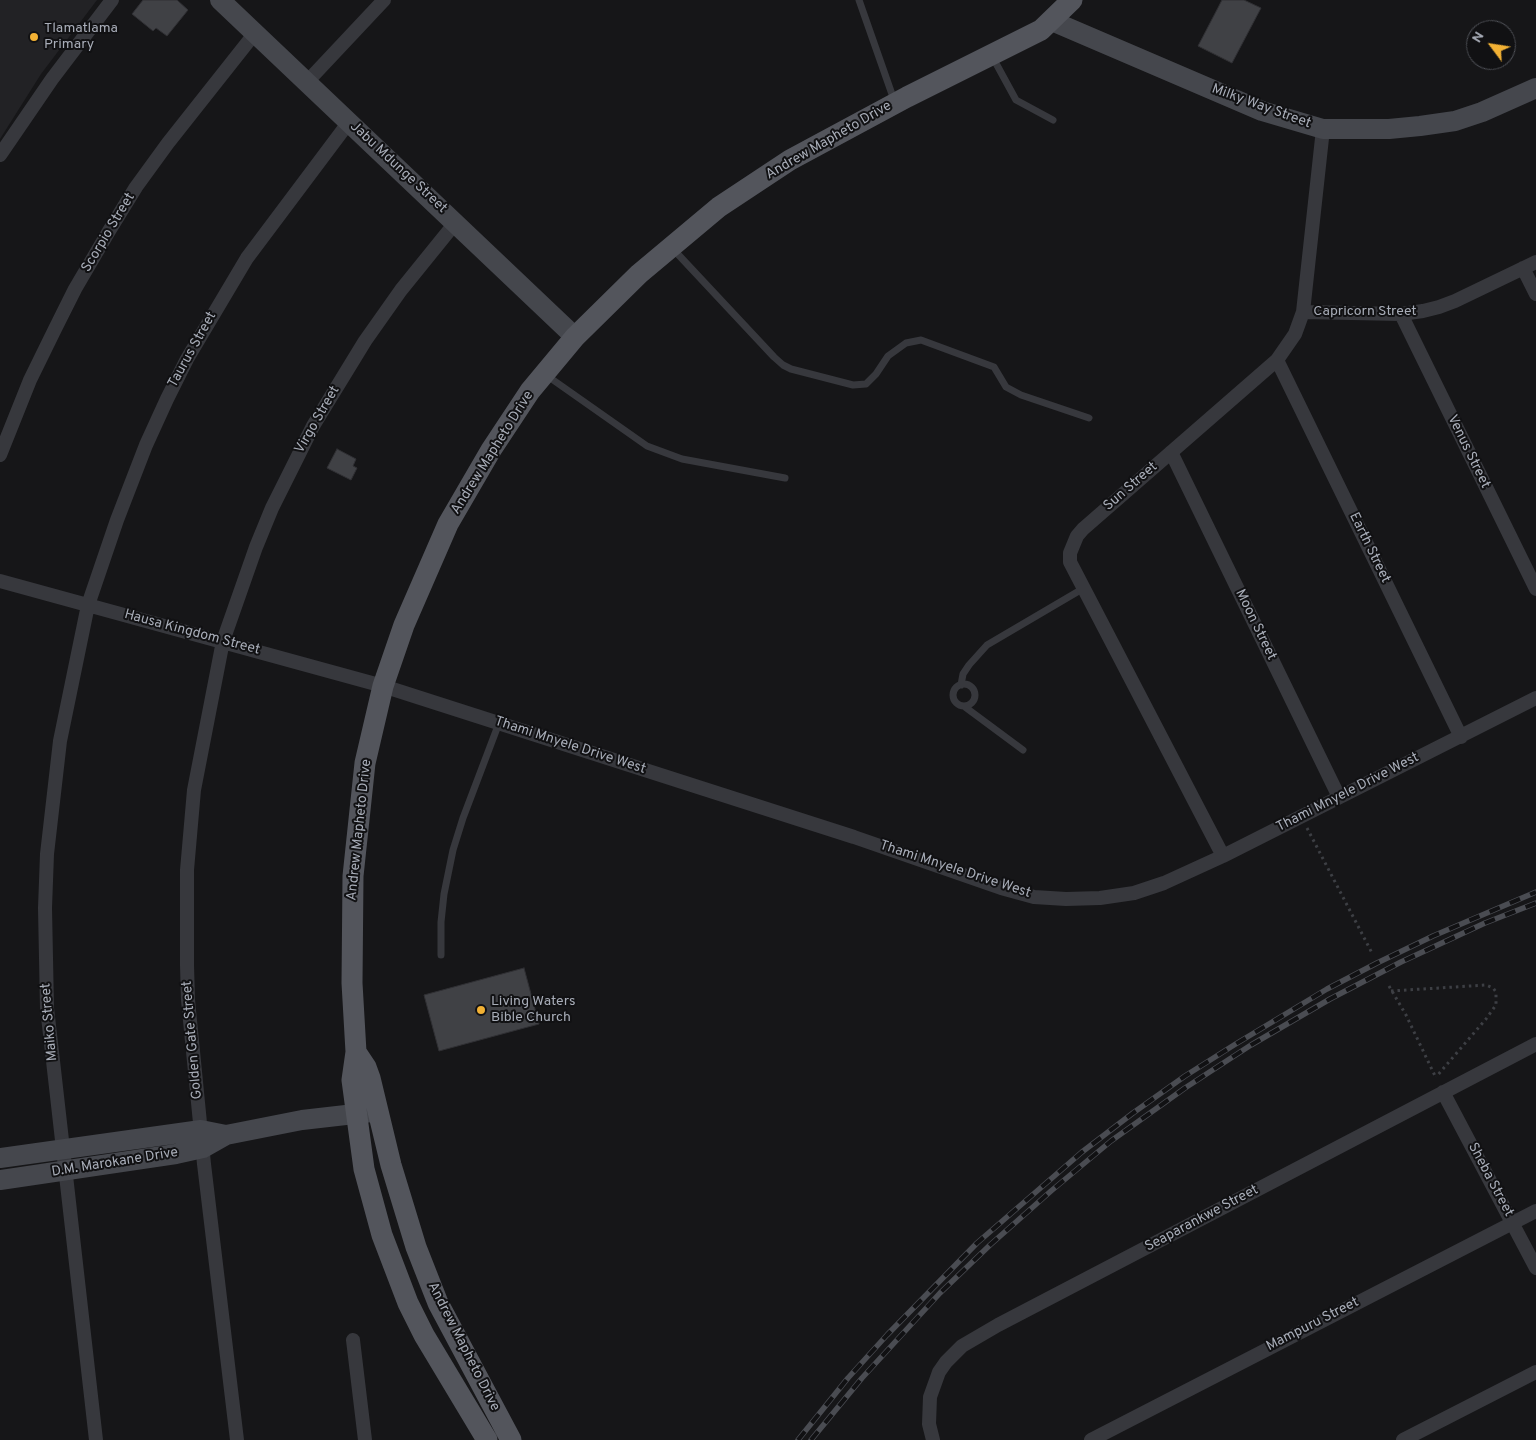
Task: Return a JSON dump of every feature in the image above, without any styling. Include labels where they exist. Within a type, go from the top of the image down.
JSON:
[{"type":"main road","name":"Andrew Mapheto Drive","points":[[487,1440],[429,1343],[408,1303],[379,1226],[364,1169],[352,1080],[356,1052],[352,983],[353,876],[365,763],[383,686],[404,625],[448,524],[491,450],[530,391],[575,337],[639,274],[719,207],[790,160],[895,103],[1041,30],[1072,0]]},
{"type":"main road","name":"Andrew Mapheto Drive","points":[[356,1052],[366,1067],[370,1078],[391,1165],[416,1247],[438,1303],[510,1440]]},
{"type":"street","points":[[0,155],[52,79],[112,0]]},
{"type":"street","name":"Jabu Mdunge Street","points":[[220,0],[575,337]]},
{"type":"street","points":[[306,83],[384,0]]},
{"type":"street","name":"Milky Way Street","points":[[1052,21],[1262,111],[1323,129],[1389,129],[1455,120],[1482,112],[1536,88]]},
{"type":"street","name":"Scorpio Street","points":[[0,455],[30,380],[75,289],[136,187],[254,33]]},
{"type":"street","name":"Taurus Street","points":[[88,605],[117,520],[146,445],[187,359],[246,258],[349,122]]},
{"type":"street","name":"Sun Street","points":[[1222,856],[1070,562],[1070,553],[1076,536],[1277,360],[1295,334],[1303,312],[1323,129]]},
{"type":"street","name":"Virgo Street","points":[[223,641],[263,531],[292,466],[313,426],[365,341],[401,290],[456,222]]},
{"type":"street","name":"Capricorn Street","points":[[1303,312],[1401,314],[1439,307],[1536,262]]},
{"type":"street","points":[[1523,268],[1536,294]]},
{"type":"street","name":"Venus Street","points":[[1401,314],[1536,589]]},
{"type":"street","name":"Earth Street","points":[[1277,360],[1461,737]]},
{"type":"street","name":"Moon Street","points":[[1171,452],[1339,797]]},
{"type":"street","name":"Hausa Kingdom Street","points":[[0,581],[383,686]]},
{"type":"street","name":"Maiko Street","points":[[88,605],[60,741],[47,854],[45,908],[47,1008],[96,1440]]},
{"type":"street","name":"Golden Gate Street","points":[[223,641],[194,790],[187,870],[188,1000],[237,1440]]},
{"type":"street","name":"Thami Mnyele Drive West","points":[[383,686],[854,837],[1002,888],[1034,897],[1066,899],[1100,898],[1134,893],[1164,883],[1222,856],[1536,698]]},
{"type":"street","name":"Seaparankwe Street","points":[[933,1440],[929,1424],[932,1390],[942,1367],[962,1346],[1536,1044]]},
{"type":"street","name":"Sheba Street","points":[[1443,1092],[1536,1268]]},
{"type":"street","name":"D.M. Marokane Drive","points":[[0,1158],[63,1149],[202,1139],[302,1120],[377,1111]]},
{"type":"street","name":"D.M. Marokane Drive","points":[[0,1180],[176,1154],[202,1139]]},
{"type":"street","name":"Mampuru Street","points":[[1091,1440],[1536,1211]]},
{"type":"street","points":[[353,1340],[365,1440]]},
{"type":"street","points":[[1403,1440],[1536,1372]]},
{"type":"lane","points":[[859,0],[895,103]]},
{"type":"lane","points":[[992,55],[1010,92],[1016,100],[1053,120]]},
{"type":"lane","points":[[671,247],[774,357],[791,369],[853,385],[866,384],[876,374],[888,356],[906,343],[921,340],[994,367],[1006,387],[1021,395],[1089,418]]},
{"type":"lane","points":[[544,374],[647,446],[682,459],[785,478]]},
{"type":"lane","points":[[961,685],[963,674],[968,665],[987,645],[1084,588]]},
{"type":"lane","points":[[965,707],[974,701],[974,691],[971,686],[966,684],[956,688],[953,698],[955,702],[965,707],[1023,750]]},
{"type":"lane","points":[[441,955],[441,922],[444,894],[453,850],[462,818],[499,723]]},
{"type":"path","points":[[1301,816],[1372,953]]},
{"type":"path","points":[[1391,991],[1486,985],[1493,988],[1496,992],[1496,1005],[1436,1077]]},
{"type":"path","points":[[1389,986],[1406,1015],[1431,1067]]},
{"type":"shaded area","name":"Tlamatlama Primary","points":[[0,0],[97,0],[41,74],[0,139]]},
{"type":"building","points":[[143,0],[177,0],[188,10],[167,36],[156,28],[153,31],[132,14]]},
{"type":"building","points":[[1222,0],[1244,0],[1261,8],[1232,63],[1198,46]]},
{"type":"building","points":[[337,449],[356,459],[353,466],[357,468],[351,480],[327,468]]},
{"type":"building","name":"Living Waters Bible Church","points":[[524,968],[539,1024],[439,1051],[424,995]]},
{"type":"railway","points":[[798,1440],[848,1378],[887,1335],[977,1243],[1082,1152],[1133,1113],[1185,1076],[1327,989],[1433,936],[1536,892]]},
{"type":"railway","points":[[811,1440],[862,1378],[940,1293],[990,1245],[1111,1141],[1185,1088],[1251,1045],[1330,999],[1401,962],[1485,923],[1536,903]]},
{"type":"place","name":"Tlamatlama Primary","points":[[34,37]]},
{"type":"place","name":"Living Waters Bible Church","points":[[481,1010]]}]
